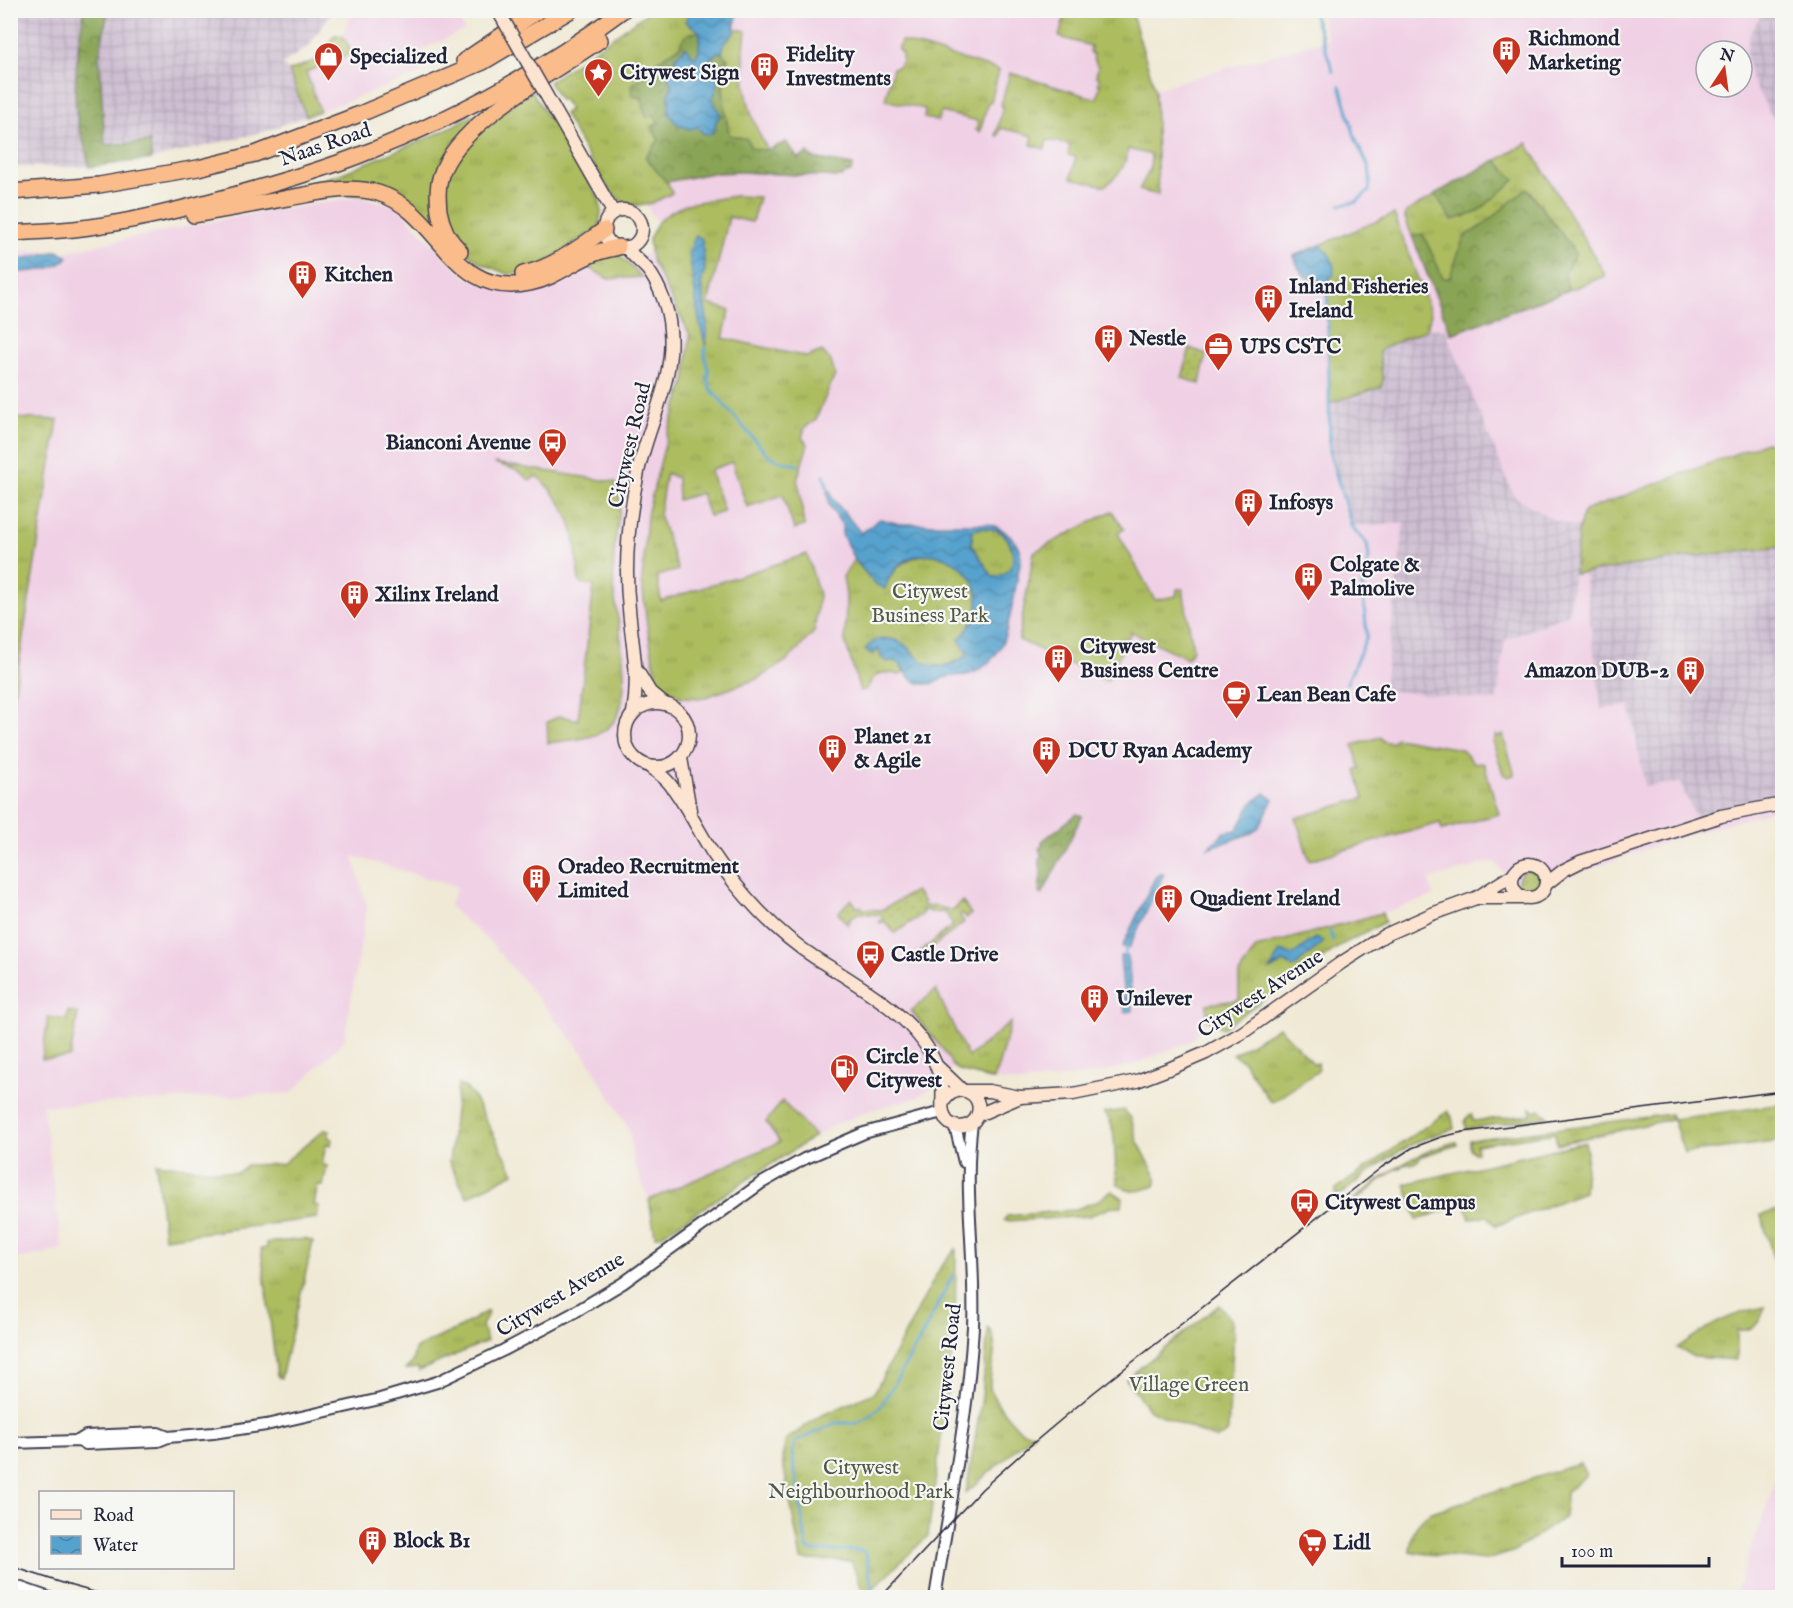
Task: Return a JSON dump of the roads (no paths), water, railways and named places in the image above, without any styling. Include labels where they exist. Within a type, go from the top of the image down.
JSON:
[{"type":"highway","points":[[360,114],[442,75],[539,10]]},
{"type":"highway","name":"Naas Road","points":[[10,192],[99,185],[198,168],[255,153],[360,114],[483,62],[571,10]]},
{"type":"highway","name":"Naas Road","points":[[10,233],[76,229],[166,214],[310,173],[361,155],[416,131],[506,86],[554,58],[623,10]]},
{"type":"highway","points":[[604,230],[562,259],[540,270],[522,274],[503,274],[486,269],[468,259],[457,249],[447,236],[440,217],[437,197],[441,176],[451,155],[470,132],[509,102],[598,42],[637,10]]},
{"type":"highway","points":[[76,229],[126,226],[344,188],[378,193],[406,206],[454,260],[480,278],[496,282],[528,284],[547,279],[595,253],[622,247]]},
{"type":"main road","points":[[499,12],[613,212]]},
{"type":"main road","points":[[624,210],[634,214],[641,224],[639,238],[622,247],[608,240],[604,230],[606,220],[613,212],[624,210]]},
{"type":"main road","name":"Citywest Road","points":[[633,713],[637,671],[628,608],[630,528],[638,472],[669,364],[670,349],[667,312],[662,296],[647,269],[639,238]]},
{"type":"main road","name":"Citywest Road","points":[[622,247],[647,269]]},
{"type":"main road","name":"Citywest Road","points":[[637,671],[650,692],[664,704]]},
{"type":"main road","points":[[651,768],[662,768],[681,758],[688,743],[689,728],[683,716],[664,704],[652,703],[642,706],[633,713],[624,732],[625,743],[630,753],[637,761],[651,768],[668,782],[729,875],[777,928],[812,956],[880,999],[894,1011],[922,1042],[936,1065],[942,1085],[943,1108],[947,1121],[955,1126],[967,1126],[975,1119],[979,1109],[975,1098],[936,1065]]},
{"type":"main road","points":[[681,758],[691,817]]},
{"type":"main road","points":[[1541,869],[1546,884],[1545,889],[1537,897],[1523,897],[1513,888],[1514,874],[1519,867],[1528,864],[1541,869],[1580,862],[1721,816],[1782,804]]},
{"type":"main road","points":[[1546,884],[1564,870],[1580,862]]},
{"type":"main road","name":"Citywest Avenue","points":[[964,1091],[989,1091],[1020,1097],[1073,1094],[1127,1083],[1185,1062],[1242,1033],[1385,935],[1476,898],[1514,874]]},
{"type":"main road","name":"Citywest Avenue","points":[[1476,898],[1523,897]]},
{"type":"main road","points":[[943,1108],[950,1093],[964,1091]]},
{"type":"main road","name":"Citywest Avenue","points":[[975,1119],[1020,1097]]},
{"type":"street","name":"Citywest Avenue","points":[[10,1443],[78,1441],[86,1436],[158,1433],[168,1437],[213,1433],[266,1425],[380,1399],[437,1382],[570,1315],[623,1283],[760,1184],[797,1163],[864,1133],[943,1108]]},
{"type":"street","name":"Citywest Road","points":[[967,1174],[975,1119]]},
{"type":"street","name":"Citywest Road","points":[[935,1598],[970,1368],[974,1276],[967,1174],[955,1126]]},
{"type":"street","points":[[10,1584],[50,1598]]},
{"type":"water","points":[[690,11],[738,11],[735,32],[724,44],[722,54],[718,51],[710,59],[718,69],[717,89],[712,100],[721,115],[717,119],[713,133],[704,134],[697,127],[690,129],[678,125],[669,114],[669,92],[673,86],[668,79],[676,65],[675,58],[685,47],[695,58],[699,51],[700,32],[685,21]]},
{"type":"water","points":[[696,235],[702,239],[705,270],[701,284],[707,320],[706,347],[699,321],[689,252]]},
{"type":"water","points":[[1320,245],[1331,258],[1333,265],[1334,274],[1327,282],[1309,279],[1305,276],[1294,256]]},
{"type":"water","points":[[58,251],[68,257],[56,266],[11,273],[11,261]]},
{"type":"water","points":[[830,490],[833,499],[861,533],[880,519],[900,524],[989,524],[1010,536],[1018,546],[1021,558],[1007,627],[1001,645],[991,660],[971,674],[922,684],[912,679],[901,664],[895,660],[889,662],[882,659],[878,649],[873,655],[865,650],[875,641],[889,639],[902,643],[926,663],[942,666],[955,662],[968,655],[959,639],[975,616],[977,595],[970,576],[955,563],[936,555],[916,556],[898,567],[885,589],[875,584],[854,559],[842,534],[842,525],[829,505],[827,491]],"holes":[[[982,528],[997,530],[1003,534],[1012,548],[1012,563],[1009,570],[1002,575],[993,577],[971,544],[973,530]]]},
{"type":"water","points":[[1265,793],[1273,799],[1260,826],[1252,833],[1208,848],[1225,832],[1237,830],[1251,804]]},
{"type":"water","points":[[1159,873],[1164,874],[1129,948],[1122,947],[1155,878]]},
{"type":"water","points":[[1317,937],[1324,942],[1293,968],[1284,962],[1270,970],[1280,951],[1292,955]]},
{"type":"water","points":[[1120,956],[1128,956],[1133,1011],[1125,1012]]},
{"type":"waterway","points":[[1312,10],[1333,71]]},
{"type":"waterway","points":[[1340,86],[1355,137],[1369,168],[1370,182],[1369,191],[1356,202],[1340,205]]},
{"type":"waterway","points":[[1325,280],[1327,282],[1330,454],[1352,527],[1367,544],[1369,557],[1362,584],[1367,636],[1347,683]]},
{"type":"waterway","points":[[706,347],[705,356],[709,371],[706,377],[710,384],[709,387],[765,452],[777,460],[798,465]]},
{"type":"waterway","points":[[824,475],[828,490]]},
{"type":"waterway","points":[[1330,931],[1333,941]]},
{"type":"waterway","points":[[1124,956],[1126,948]]},
{"type":"waterway","points":[[873,1592],[866,1554],[861,1550],[812,1551],[807,1548],[792,1453],[795,1442],[835,1423],[857,1423],[868,1418],[881,1406],[917,1345],[953,1275]]},
{"type":"tram line","points":[[880,1598],[982,1489],[1031,1445],[1093,1393],[1382,1167],[1412,1148],[1441,1137],[1463,1132],[1782,1091]]},
{"type":"tram line","points":[[10,1566],[116,1598]]},
{"type":"place","name":"Richmond Marketing","points":[[1507,76]]},
{"type":"place","name":"Specialized","points":[[329,82]]},
{"type":"place","name":"Fidelity Investments","points":[[765,92]]},
{"type":"place","name":"Citywest Sign","points":[[599,98]]},
{"type":"place","name":"Kitchen","points":[[303,300]]},
{"type":"place","name":"Inland Fisheries Ireland","points":[[1268,324]]},
{"type":"place","name":"Nestle","points":[[1108,364]]},
{"type":"place","name":"UPS CSTC","points":[[1219,372]]},
{"type":"place","name":"Bianconi Avenue","points":[[552,468]]},
{"type":"place","name":"Infosys","points":[[1248,528]]},
{"type":"place","name":"Colgate & Palmolive","points":[[1309,602]]},
{"type":"place","name":"Xilinx Ireland","points":[[354,620]]},
{"type":"place","name":"Citywest Business Centre","points":[[1059,684]]},
{"type":"place","name":"Amazon DUB-2","points":[[1690,696]]},
{"type":"place","name":"Lean Bean Cafe","points":[[1236,720]]},
{"type":"place","name":"Planet 21 & Agile","points":[[833,774]]},
{"type":"place","name":"DCU Ryan Academy","points":[[1047,776]]},
{"type":"place","name":"Oradeo Recruitment Limited","points":[[537,904]]},
{"type":"place","name":"Quadient Ireland","points":[[1169,924]]},
{"type":"place","name":"Castle Drive","points":[[870,980]]},
{"type":"place","name":"Unilever","points":[[1095,1024]]},
{"type":"place","name":"Circle K Citywest","points":[[845,1094]]},
{"type":"place","name":"Citywest Campus","points":[[1304,1228]]},
{"type":"place","name":"Block B1","points":[[372,1566]]},
{"type":"place","name":"Lidl","points":[[1312,1568]]},
{"type":"park label","name":"Citywest Business Park","points":[[930,603]]},
{"type":"park label","name":"Village Green","points":[[1189,1384]]},
{"type":"park label","name":"Citywest Neighbourhood Park","points":[[861,1479]]}]
